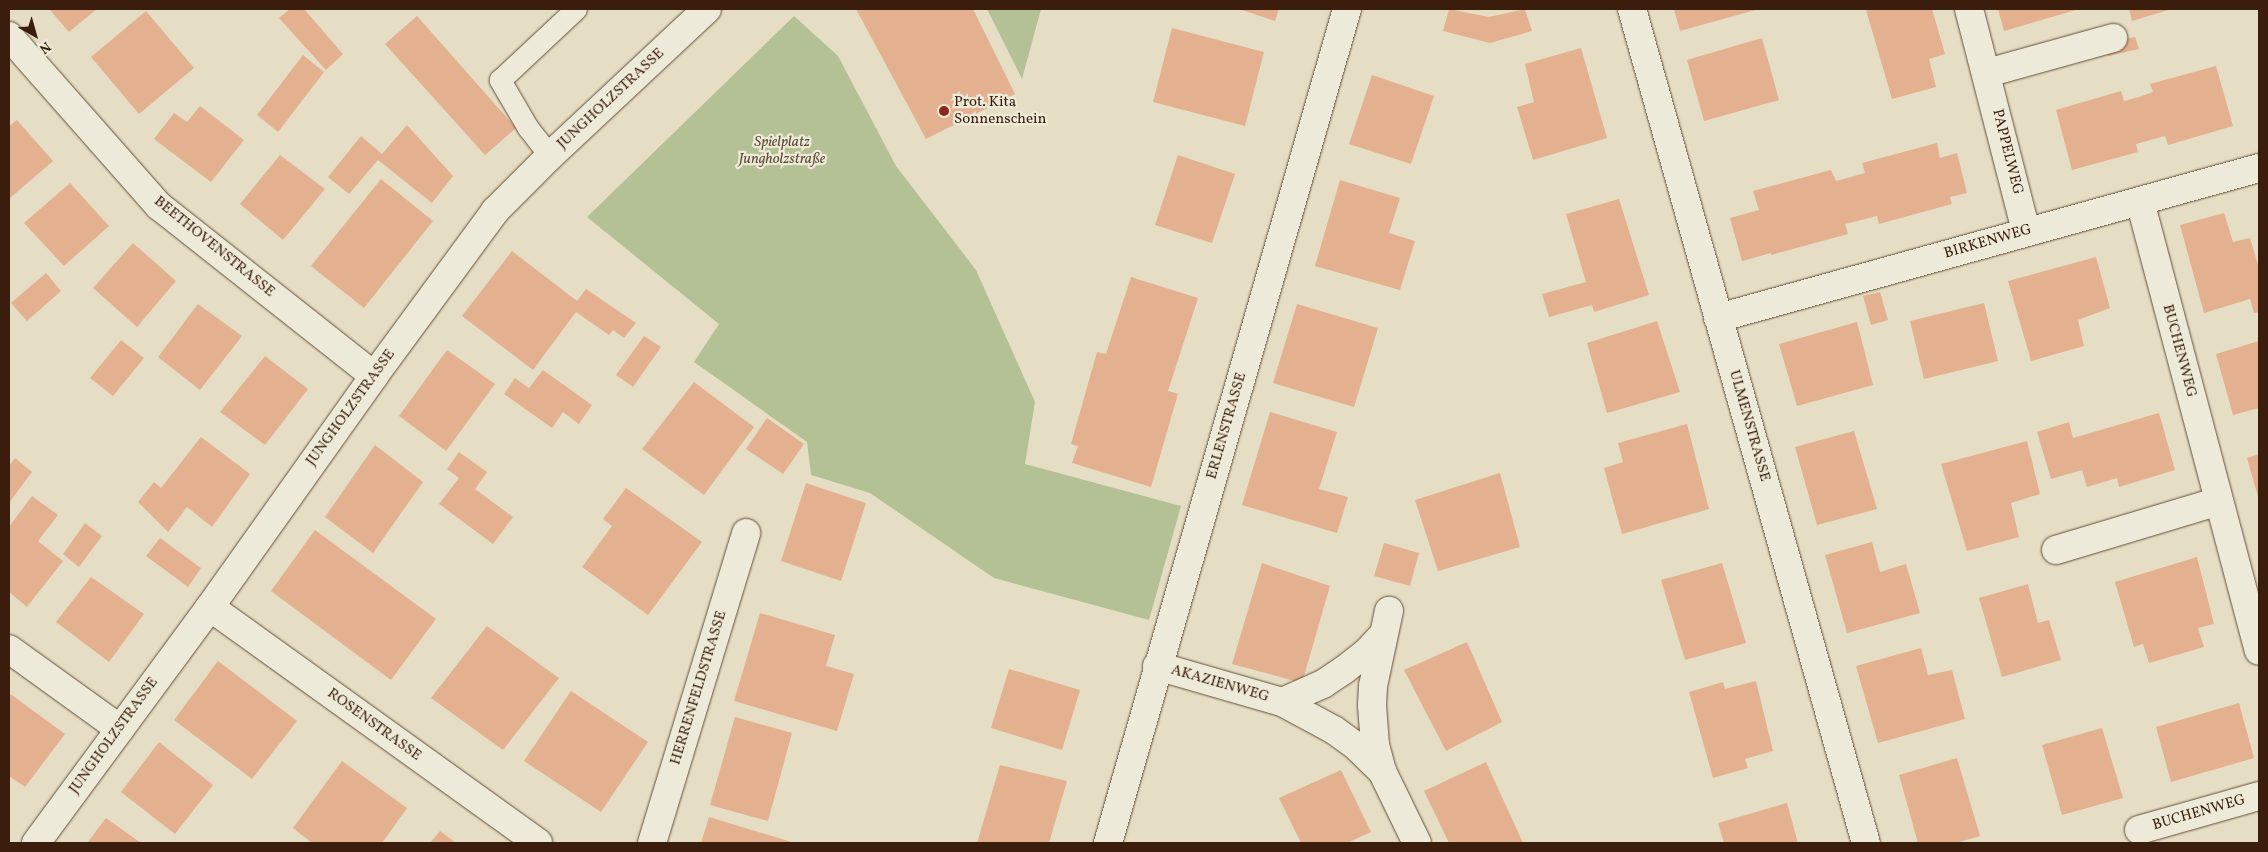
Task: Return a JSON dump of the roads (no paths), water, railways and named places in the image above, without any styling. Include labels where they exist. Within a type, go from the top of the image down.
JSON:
[{"type":"street","name":"JUNGHOLZSTRASSE","points":[[36,843],[210,607],[374,376],[496,211],[550,156],[707,9]]},
{"type":"street","name":"ERLENSTRASSE","points":[[1108,843],[1347,9]]},
{"type":"street","name":"ULMENSTRASSE","points":[[1632,9],[1866,843]]},
{"type":"street","name":"PAPPELWEG","points":[[1969,9],[1987,73],[2026,231]]},
{"type":"street","name":"BEETHOVENSTRASSE","points":[[9,36],[159,206],[374,376]]},
{"type":"street","points":[[1987,73],[2113,38]]},
{"type":"street","name":"BIRKENWEG","points":[[1718,318],[2026,231],[2259,168]]},
{"type":"street","name":"BUCHENWEG","points":[[2140,201],[2259,651]]},
{"type":"street","points":[[2056,550],[2219,501]]},
{"type":"street","name":"HERRENFELDSTRASSE","points":[[652,843],[746,533]]},
{"type":"street","name":"ROSENSTRASSE","points":[[210,607],[538,843]]},
{"type":"street","name":"AKAZIENWEG","points":[[1282,702],[1323,684],[1344,670],[1366,653],[1386,623],[1372,705],[1374,745],[1382,771],[1417,843]]},
{"type":"street","points":[[9,649],[120,729]]},
{"type":"street","name":"AKAZIENWEG","points":[[1158,666],[1282,702],[1334,730],[1357,747],[1382,771]]},
{"type":"street","name":"BUCHENWEG","points":[[2139,830],[2259,796]]},
{"type":"lane","points":[[550,156],[528,128],[500,80],[576,9]]},
{"type":"place","name":"Prot. Kita Sonnenschein","points":[[944,111]]},
{"type":"park label","name":"Spielplatz Jungholzstraße","points":[[782,150]]}]
